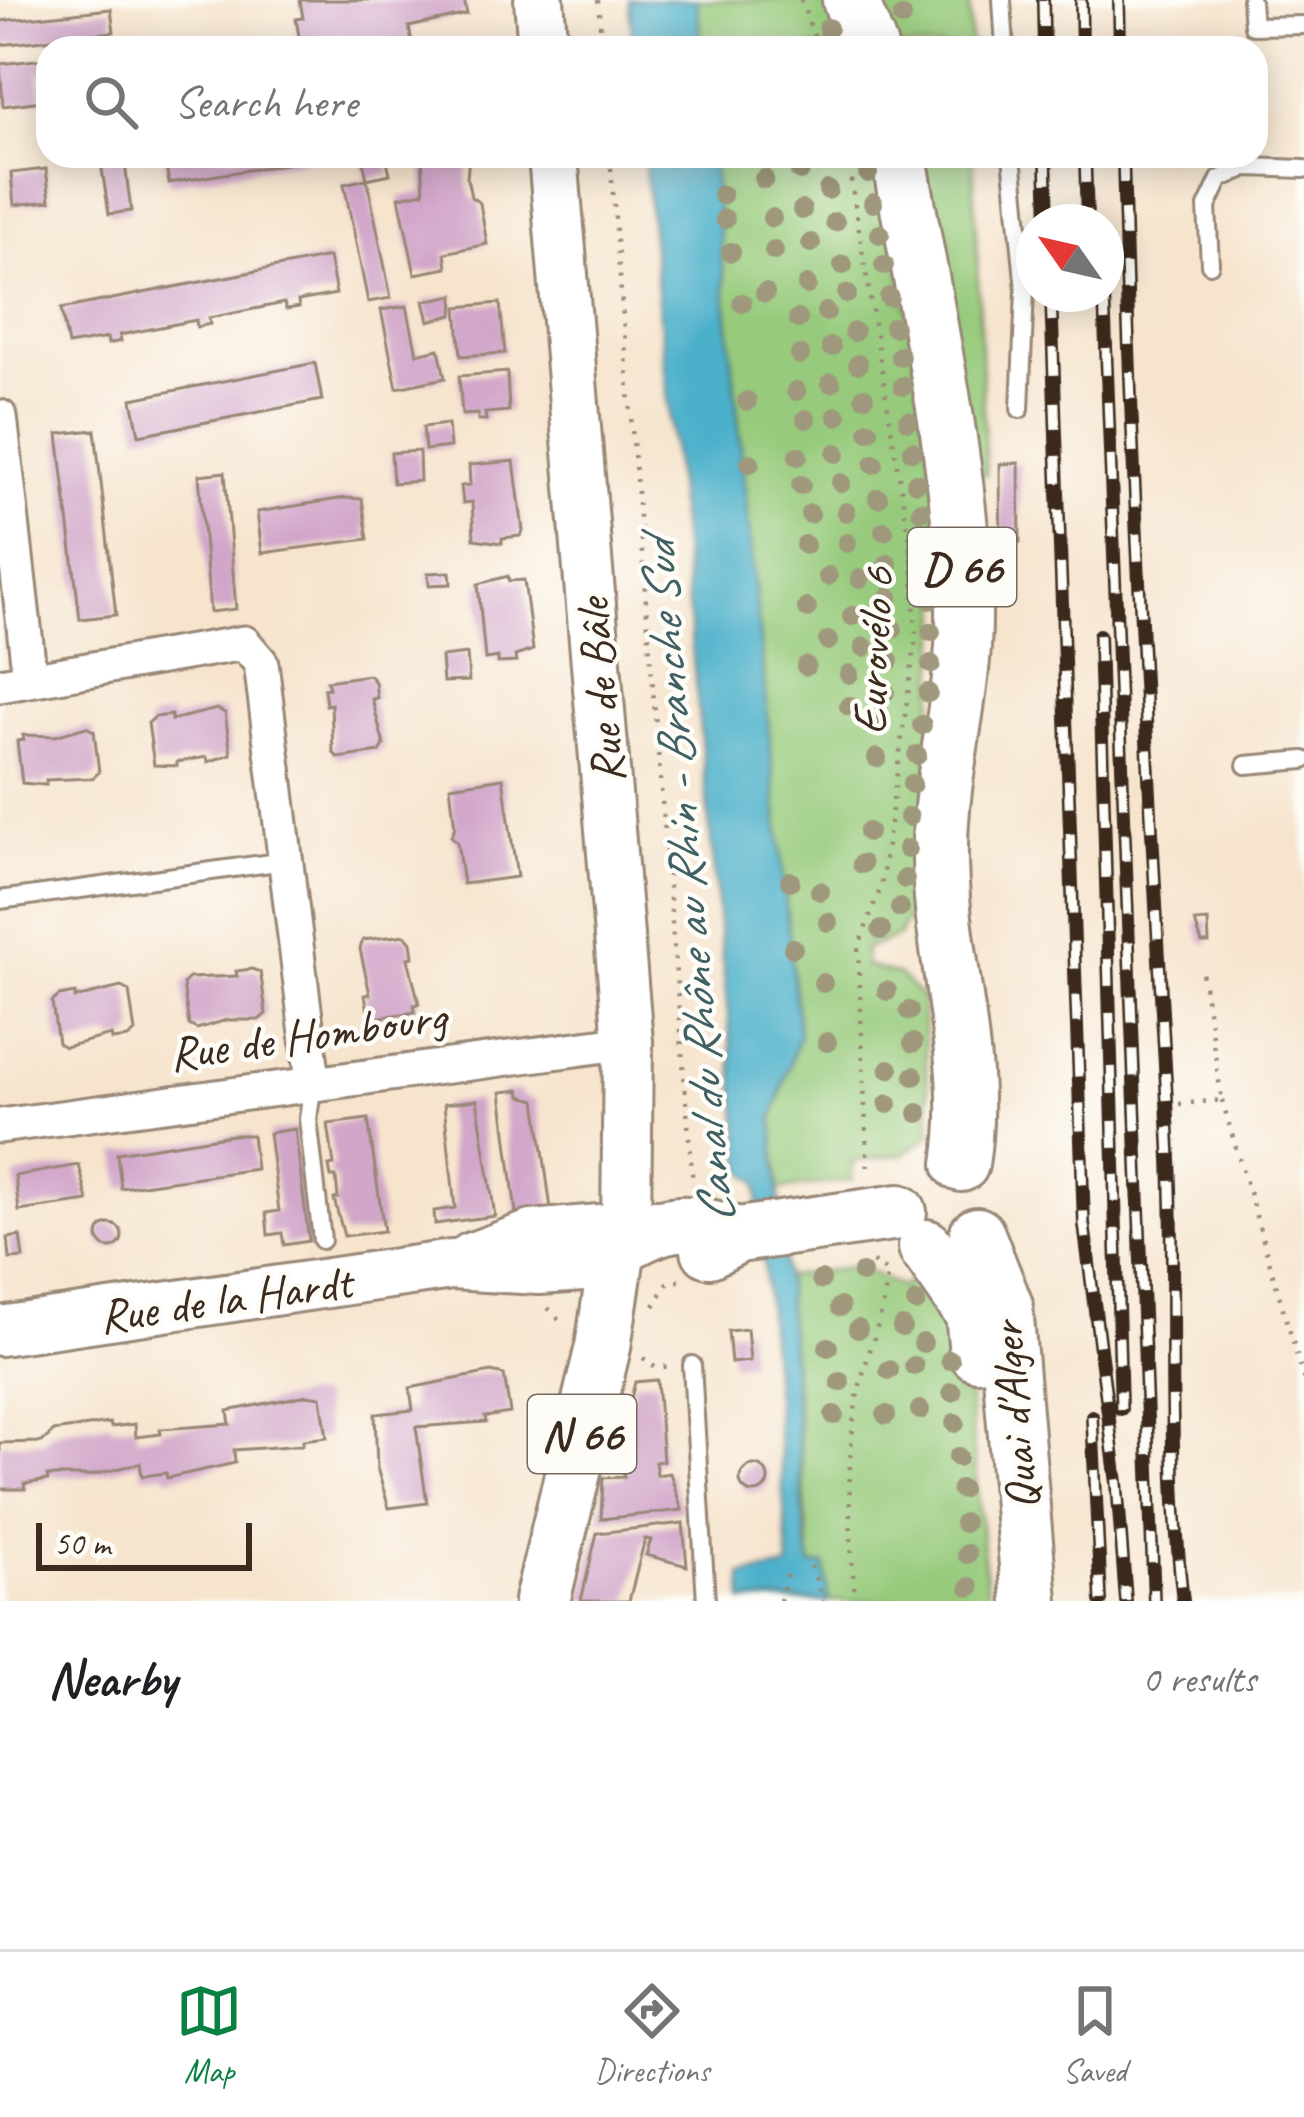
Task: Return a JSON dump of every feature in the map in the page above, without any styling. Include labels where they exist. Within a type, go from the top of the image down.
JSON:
[{"type":"main road","points":[[850,0],[865,36]]},
{"type":"main road","name":"D 66","points":[[901,168],[964,587],[963,651],[940,845],[963,1078],[961,1164]]},
{"type":"main road","points":[[947,1160],[961,1164],[982,1182],[988,1196],[985,1224],[905,1233],[902,1188],[920,1167],[947,1160]]},
{"type":"main road","name":"Rue de la Hardt","points":[[632,1238],[698,1257],[763,1232],[905,1233]]},
{"type":"main road","name":"Quai d'Alger","points":[[905,1233],[974,1314],[997,1601]]},
{"type":"main road","name":"Quai d'Alger","points":[[905,1233],[1005,1306],[1030,1601]]},
{"type":"main road","name":"Rue de Bâle","points":[[542,1601],[621,1352],[632,1238]]},
{"type":"street","points":[[539,0],[542,36]]},
{"type":"street","name":"Rue de Bâle","points":[[554,168],[628,1042],[632,1238]]},
{"type":"street","points":[[0,416],[15,682],[244,643],[261,663],[313,1081]]},
{"type":"street","name":"Rue de Hombourg","points":[[0,1126],[628,1042]]},
{"type":"street","name":"Rue de la Hardt","points":[[0,1331],[451,1265],[539,1270],[632,1238]]},
{"type":"lane","points":[[1002,0],[1004,36]]},
{"type":"lane","points":[[1251,0],[1253,26],[1304,25]]},
{"type":"lane","points":[[1013,168],[1025,290],[1020,409]]},
{"type":"lane","points":[[1210,264],[1208,207],[1220,179],[1245,168]]},
{"type":"lane","points":[[1268,168],[1304,169]]},
{"type":"lane","points":[[1246,765],[1304,760]]},
{"type":"lane","points":[[0,899],[285,861]]},
{"type":"lane","points":[[313,1081],[308,1119],[322,1240]]},
{"type":"lane","points":[[692,1365],[706,1601]]},
{"type":"path","points":[[598,0],[601,36]]},
{"type":"path","points":[[801,0],[814,36]]},
{"type":"path","points":[[611,168],[692,1177]]},
{"type":"path","name":"Eurovélo 6","points":[[849,168],[912,556],[916,637],[885,868],[858,948],[870,1169],[859,1193],[905,1233]]},
{"type":"path","points":[[1202,972],[1222,1100],[1304,1380]]},
{"type":"path","points":[[1179,1104],[1222,1100]]},
{"type":"path","points":[[855,1601],[846,1477],[858,1393],[886,1292],[886,1272],[905,1233]]},
{"type":"path","points":[[650,1318],[668,1283],[699,1276]]},
{"type":"path","points":[[535,1296],[563,1322],[572,1340],[621,1352],[656,1368],[692,1365]]},
{"type":"path","points":[[811,1566],[823,1601]]},
{"type":"path","points":[[780,1601],[789,1568]]},
{"type":"green space","points":[[697,0],[834,0],[850,36],[700,36]]},
{"type":"green space","points":[[872,0],[969,0],[970,36],[886,36]]},
{"type":"green space","points":[[713,168],[885,168],[945,548],[918,896],[898,936],[864,949],[866,966],[899,975],[922,998],[931,1135],[903,1154],[852,1162],[852,1180],[778,1190],[773,1118],[799,1035]]},
{"type":"green space","points":[[916,168],[973,168],[986,475],[969,474]]},
{"type":"green space","points":[[858,1266],[901,1287],[914,1279],[915,1267],[961,1318],[988,1601],[828,1601],[825,1566],[811,1566],[785,1277]]},
{"type":"water","points":[[629,0],[697,0],[700,36],[632,36]]},
{"type":"water","points":[[645,168],[713,168],[799,1035],[773,1118],[806,1542],[811,1565],[825,1565],[828,1601],[743,1601],[742,1575],[789,1567],[757,1183],[743,1170]]},
{"type":"building","points":[[300,0],[464,0],[467,14],[409,27],[411,36],[299,36],[296,19],[303,18]]},
{"type":"building","points":[[111,9],[114,32],[36,36],[36,41],[0,45],[0,21]]},
{"type":"building","points":[[36,60],[36,102],[3,106],[0,64]]},
{"type":"building","points":[[102,168],[126,168],[131,211],[109,214]]},
{"type":"building","points":[[166,168],[260,168],[169,183]]},
{"type":"building","points":[[365,168],[389,168],[390,174],[367,179]]},
{"type":"building","points":[[423,168],[468,168],[471,197],[480,203],[487,244],[445,253],[447,268],[415,274],[399,197],[424,192]]},
{"type":"building","points":[[46,169],[50,201],[14,205],[11,173]]},
{"type":"building","points":[[367,179],[391,298],[368,302],[344,184]]},
{"type":"building","points":[[329,257],[336,294],[298,301],[299,307],[286,309],[284,303],[209,318],[210,324],[197,327],[196,320],[120,335],[121,341],[108,344],[107,338],[68,345],[61,309]]},
{"type":"building","points":[[454,295],[453,315],[429,321],[424,301]]},
{"type":"building","points":[[500,303],[505,353],[461,356],[457,307]]},
{"type":"building","points":[[407,306],[417,354],[439,349],[445,378],[397,388],[381,310]]},
{"type":"building","points":[[315,363],[322,400],[139,435],[132,399]]},
{"type":"building","points":[[507,372],[509,411],[485,413],[486,420],[478,420],[478,414],[462,415],[459,376]]},
{"type":"building","points":[[448,424],[450,447],[425,450],[423,427]]},
{"type":"building","points":[[95,430],[116,615],[80,619],[58,434]]},
{"type":"building","points":[[419,451],[420,481],[393,483],[391,453]]},
{"type":"building","points":[[514,461],[523,531],[520,536],[502,538],[502,543],[474,539],[472,502],[463,503],[461,486],[470,485],[469,465]]},
{"type":"building","points":[[1019,463],[1020,542],[1013,542],[1014,567],[1001,568],[1000,464]]},
{"type":"building","points":[[225,472],[236,609],[210,612],[199,475]]},
{"type":"building","points":[[362,499],[368,539],[262,553],[257,512]]},
{"type":"building","points":[[450,572],[451,584],[429,585],[428,573]]},
{"type":"building","points":[[508,576],[509,581],[524,580],[533,650],[515,656],[516,662],[498,663],[498,657],[485,659],[478,584]]},
{"type":"building","points":[[467,654],[469,681],[443,682],[441,657]]},
{"type":"building","points":[[369,675],[375,682],[377,698],[372,699],[384,745],[380,752],[338,758],[333,752],[331,704],[326,705],[324,689],[329,688],[327,681]]},
{"type":"building","points":[[217,709],[225,713],[231,754],[208,762],[207,757],[177,762],[177,766],[154,765],[148,723],[155,717],[171,715],[171,720]]},
{"type":"building","points":[[86,727],[94,731],[99,772],[93,778],[46,780],[46,785],[22,783],[17,741],[24,740],[23,735],[55,736]]},
{"type":"building","points":[[503,778],[517,877],[463,884],[457,842],[451,836],[455,827],[450,786]]},
{"type":"building","points":[[1208,921],[1209,943],[1202,943],[1195,922]]},
{"type":"building","points":[[405,935],[411,942],[413,957],[408,958],[419,1004],[414,1005],[415,1012],[374,1018],[365,995],[370,994],[360,949],[363,940]]},
{"type":"building","points":[[236,971],[260,972],[266,1014],[259,1020],[227,1020],[197,1029],[189,1025],[183,984],[189,978],[237,976]]},
{"type":"building","points":[[121,987],[129,991],[135,1032],[128,1038],[112,1040],[111,1035],[65,1047],[58,1043],[52,1002],[59,996],[75,993],[75,998]]},
{"type":"building","points":[[520,1090],[521,1096],[536,1100],[551,1209],[516,1213],[501,1092]]},
{"type":"building","points":[[477,1100],[495,1216],[435,1224],[434,1211],[455,1208],[444,1104]]},
{"type":"building","points":[[368,1119],[384,1231],[344,1236],[334,1199],[338,1198],[336,1177],[331,1177],[329,1166],[334,1165],[328,1124]]},
{"type":"building","points":[[295,1129],[309,1241],[284,1245],[282,1233],[268,1235],[266,1213],[279,1211],[269,1133]]},
{"type":"building","points":[[252,1135],[256,1169],[121,1188],[117,1153]]},
{"type":"building","points":[[79,1165],[88,1201],[19,1211],[15,1176]]},
{"type":"building","points":[[110,1224],[119,1227],[119,1245],[110,1248],[101,1245],[98,1236],[101,1227]]},
{"type":"building","points":[[20,1236],[23,1258],[10,1259],[8,1238]]},
{"type":"building","points":[[747,1329],[750,1361],[731,1363],[728,1331]]},
{"type":"building","points":[[491,1372],[504,1375],[510,1413],[485,1417],[486,1422],[416,1427],[427,1503],[389,1508],[377,1468],[375,1414],[413,1410],[410,1388]]},
{"type":"building","points":[[657,1380],[663,1461],[655,1462],[657,1475],[670,1473],[682,1510],[601,1519],[603,1478],[624,1477],[622,1464],[615,1465],[635,1382]]},
{"type":"building","points":[[307,1395],[321,1397],[327,1437],[303,1440],[303,1445],[234,1450],[235,1463],[167,1478],[166,1473],[142,1476],[140,1463],[89,1476],[47,1476],[48,1480],[24,1484],[25,1489],[0,1489],[0,1443],[42,1442],[54,1431],[110,1423],[111,1427],[135,1424],[136,1437],[161,1434],[160,1429],[230,1424],[228,1411]]},
{"type":"building","points":[[754,1465],[764,1469],[768,1479],[764,1489],[754,1493],[744,1489],[740,1479],[744,1469]]},
{"type":"building","points":[[683,1523],[687,1566],[646,1555],[651,1540],[645,1539],[629,1601],[581,1601],[597,1533]]},
{"type":"railway","points":[[1043,0],[1044,36]]},
{"type":"railway","points":[[1081,0],[1082,36]]},
{"type":"railway","points":[[1119,0],[1120,36]]},
{"type":"railway","points":[[1046,168],[1047,204]]},
{"type":"railway","points":[[1085,168],[1086,204]]},
{"type":"railway","points":[[1123,168],[1136,518],[1171,1179],[1174,1480],[1183,1601]]},
{"type":"railway","points":[[1052,312],[1084,1224],[1117,1483],[1126,1601]]},
{"type":"railway","points":[[1105,312],[1154,1601]]},
{"type":"railway","points":[[1099,635],[1121,1409]]},
{"type":"railway","points":[[1092,1416],[1101,1601]]},
{"type":"water label","name":"Canal du Rhône au Rhin - Branche Sud","points":[[686,883]]}]
